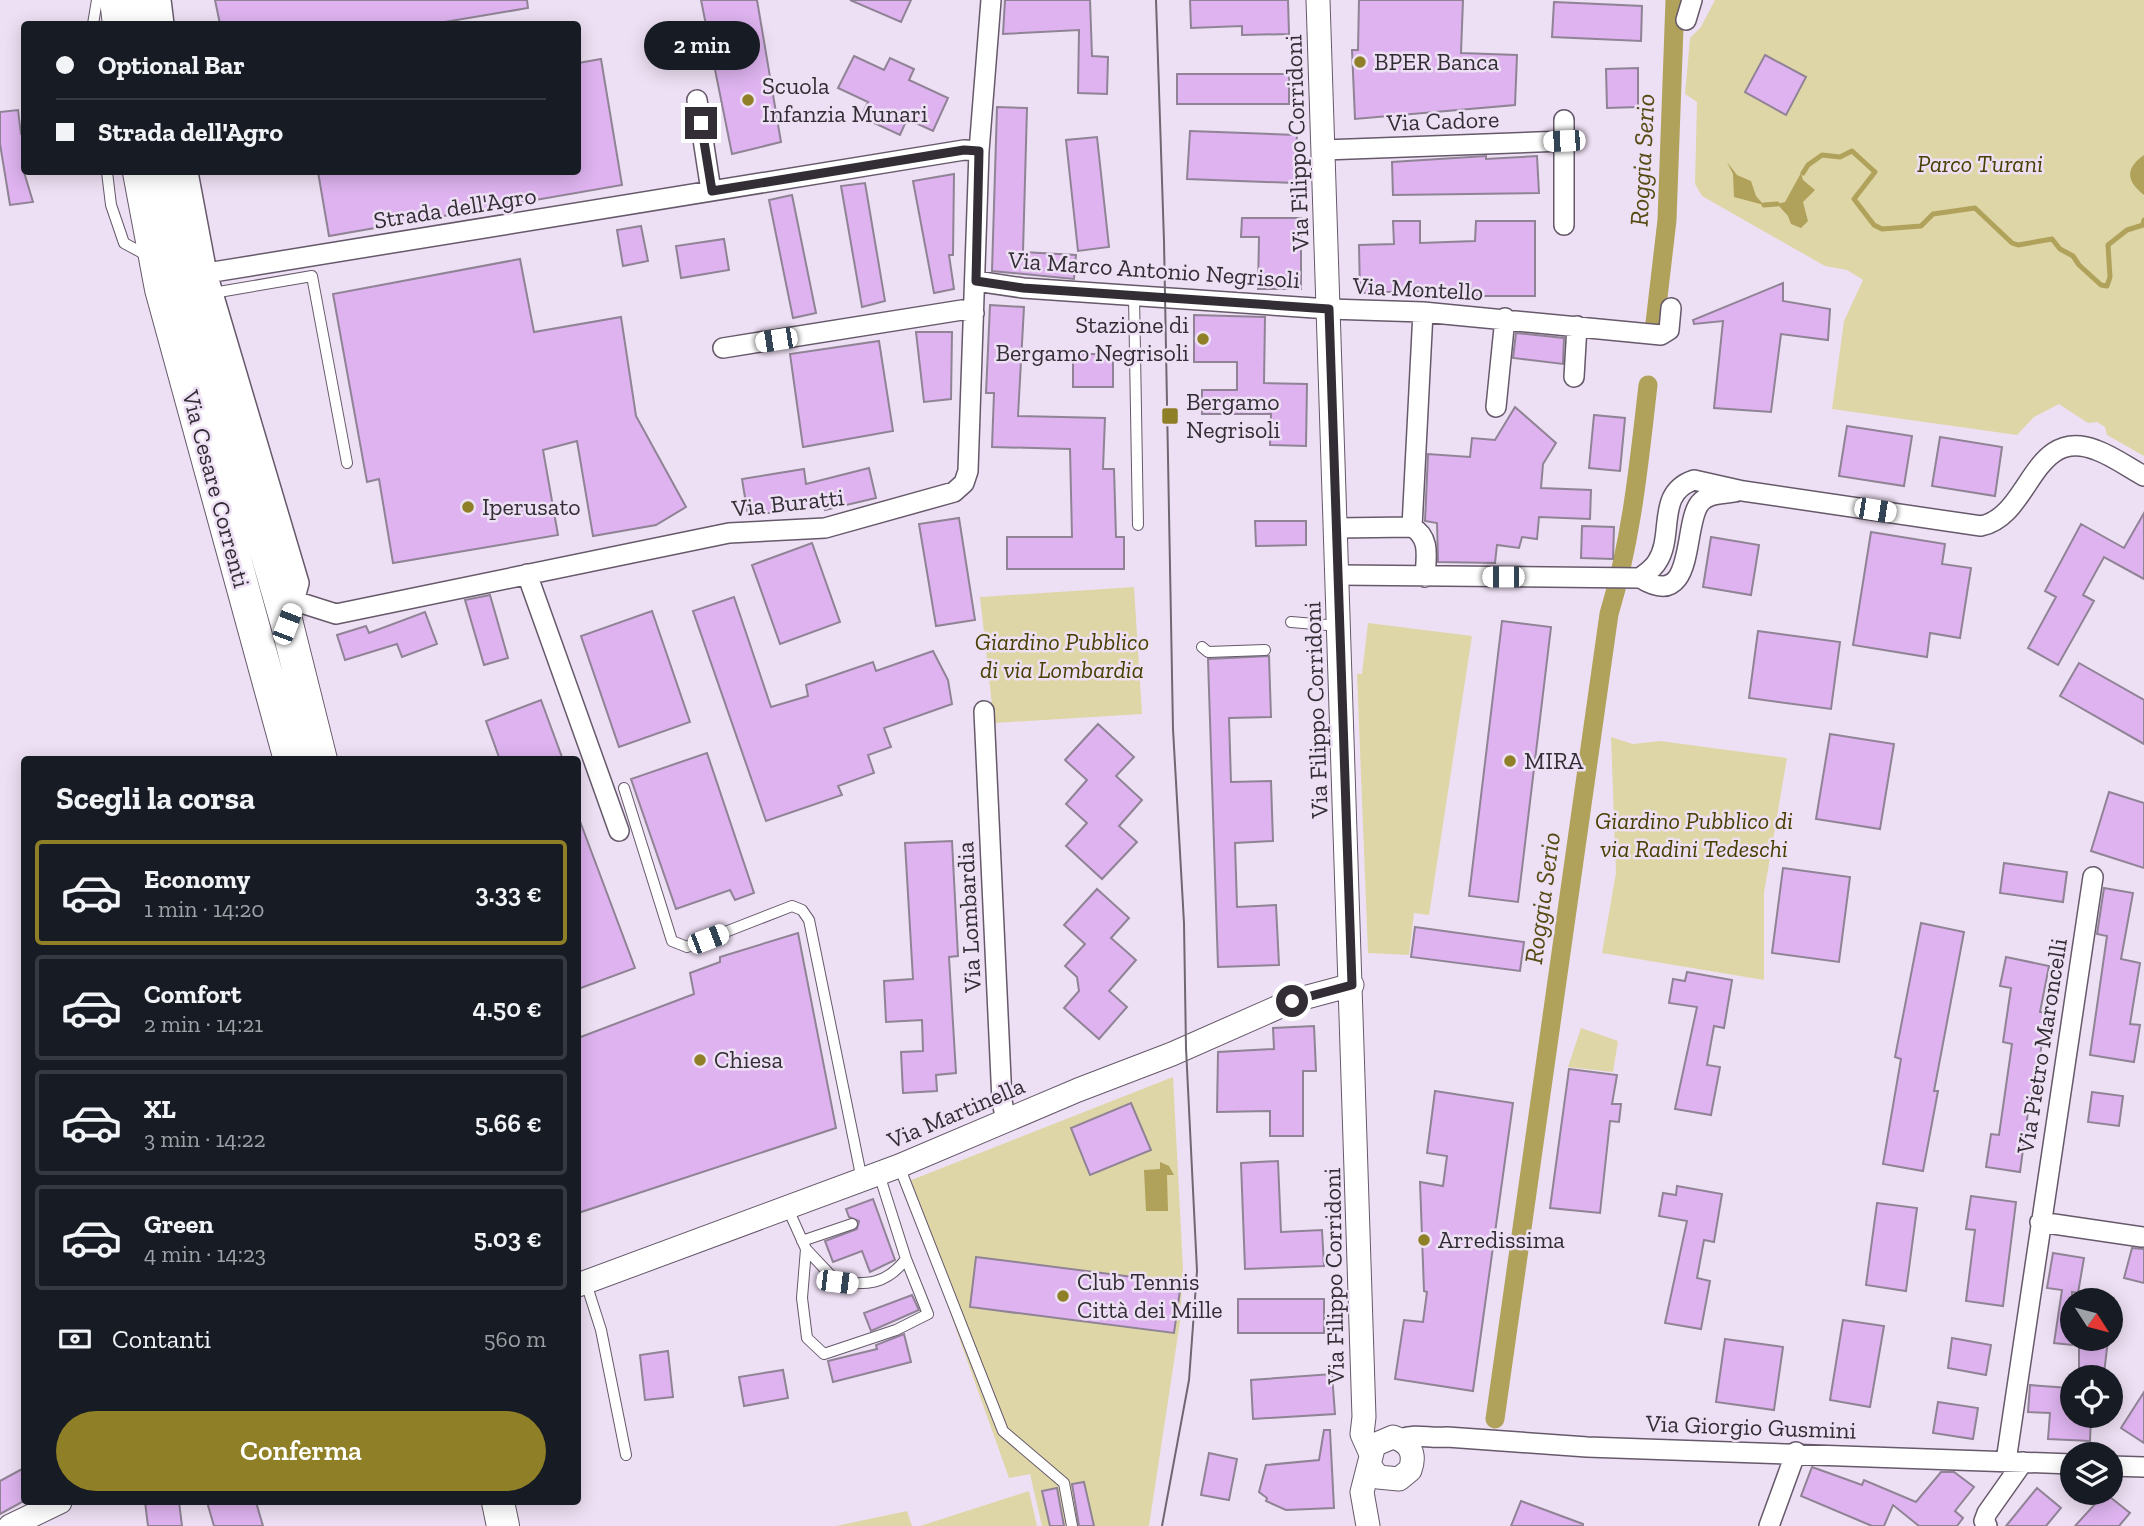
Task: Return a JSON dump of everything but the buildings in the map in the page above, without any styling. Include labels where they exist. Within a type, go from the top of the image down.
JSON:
[{"type":"highway","points":[[116,0],[119,21]]},
{"type":"highway","points":[[140,0],[143,21]]},
{"type":"highway","name":"Via Cesare Correnti","points":[[140,175],[155,259],[306,755]]},
{"type":"highway","name":"Via Cesare Correnti","points":[[167,175],[179,249],[291,612],[306,755]]},
{"type":"highway","points":[[499,1505],[503,1526]]},
{"type":"street","points":[[161,0],[164,21]]},
{"type":"street","name":"Via Buratti","points":[[291,612],[336,614],[729,533],[825,528],[954,492],[964,483],[968,471],[979,151],[990,0]]},
{"type":"street","name":"Via Filippo Corridoni","points":[[1318,0],[1364,1417],[1378,1424],[1382,1449],[1378,1477],[1392,1481]]},
{"type":"street","points":[[1686,19],[1692,0]]},
{"type":"street","points":[[697,100],[712,191]]},
{"type":"street","points":[[1564,120],[1564,225]]},
{"type":"street","name":"Via Cadore","points":[[1324,150],[1564,141]]},
{"type":"street","name":"Strada dell'Agro","points":[[207,273],[964,150],[979,151]]},
{"type":"street","name":"Via Cesare Correnti","points":[[189,175],[207,273],[299,583],[291,612]]},
{"type":"street","name":"Via Marco Antonio Negrisoli","points":[[976,281],[1023,288],[1305,305],[1329,309]]},
{"type":"street","name":"Via Montello","points":[[1329,309],[1505,318],[1661,335],[1670,330],[1671,308]]},
{"type":"street","points":[[723,348],[962,310],[974,313]]},
{"type":"street","points":[[1412,527],[1423,312]]},
{"type":"street","name":"Via Montello","points":[[1496,407],[1505,318]]},
{"type":"street","points":[[1574,377],[1577,326]]},
{"type":"street","points":[[1633,578],[1659,558],[1671,498],[1676,489],[1694,480],[1743,491],[1981,526],[1995,523],[2008,512],[2044,459],[2059,449],[2074,445],[2096,450],[2144,476]]},
{"type":"street","points":[[1338,575],[1633,578],[1658,585],[1672,581],[1685,566],[1698,506],[1708,496],[1743,491]]},
{"type":"street","points":[[1336,528],[1412,527],[1422,533],[1426,542],[1425,577]]},
{"type":"street","points":[[527,575],[619,831]]},
{"type":"street","name":"Via Lombardia","points":[[984,711],[1002,1101],[1006,1121]]},
{"type":"street","name":"Via Pietro Maroncelli","points":[[2015,1462],[2040,1222],[2093,877]]},
{"type":"street","name":"Via Martinella","points":[[582,1284],[880,1173],[1178,1052],[1292,1001],[1352,985]]},
{"type":"street","points":[[2040,1222],[2142,1237]]},
{"type":"street","name":"Via Giorgio Gusmini","points":[[1382,1449],[1413,1434],[1429,1439],[1447,1437],[1587,1447],[1796,1452],[2060,1464]]},
{"type":"street","points":[[1368,1519],[1392,1481],[1405,1476],[1429,1439]]},
{"type":"street","points":[[1368,1519],[1362,1492],[1382,1449]]},
{"type":"street","name":"Via Filippo Corridoni","points":[[1382,1449],[1411,1450],[1413,1464]]},
{"type":"street","points":[[1769,1526],[1796,1452]]},
{"type":"street","points":[[1987,1526],[1984,1521],[1987,1513],[2015,1462]]},
{"type":"street","points":[[2123,1466],[2144,1467]]},
{"type":"street","points":[[10,1526],[54,1505]]},
{"type":"lane","points":[[94,21],[97,0]]},
{"type":"lane","points":[[107,175],[111,205],[124,243],[155,259]]},
{"type":"lane","points":[[213,293],[312,276],[347,463]]},
{"type":"lane","points":[[1135,296],[1138,525]]},
{"type":"lane","points":[[1291,622],[1340,626]]},
{"type":"lane","points":[[1202,647],[1213,653],[1265,650]]},
{"type":"lane","points":[[624,788],[672,941],[687,947],[792,906],[802,910],[809,920],[890,1211],[928,1314],[896,1330],[824,1354],[807,1338],[802,1298],[804,1245]]},
{"type":"lane","points":[[880,1173],[1003,1431],[1064,1483],[1072,1526]]},
{"type":"lane","points":[[788,1209],[804,1245],[837,1282],[867,1285],[897,1271],[906,1259]]},
{"type":"lane","points":[[879,1215],[890,1211]]},
{"type":"lane","points":[[804,1245],[852,1224]]},
{"type":"lane","points":[[582,1284],[601,1330],[626,1455]]},
{"type":"green space","name":"Parco Turani","points":[[1715,0],[2144,0],[2144,456],[2107,435],[2105,427],[2097,422],[2088,423],[2059,404],[2034,417],[2017,435],[1832,409],[1844,321],[1863,280],[1847,270],[1825,266],[1702,196],[1695,184],[1697,102],[1685,94],[1690,38],[1701,27]]},
{"type":"green space","name":"Giardino Pubblico di via Lombardia","points":[[1134,587],[1142,714],[994,723],[980,597]]},
{"type":"green space","points":[[1368,623],[1472,636],[1429,915],[1414,913],[1409,955],[1368,953],[1357,674],[1362,674]]},
{"type":"green space","name":"Giardino Pubblico di via Radini Tedeschi","points":[[1611,737],[1633,744],[1660,741],[1787,758],[1764,893],[1764,980],[1602,953],[1616,873]]},
{"type":"green space","points":[[1581,1028],[1618,1041],[1613,1072],[1568,1067]]},
{"type":"green space","name":"Club Tennis Città dei Mille","points":[[1173,1077],[1183,1269],[1180,1322],[1149,1526],[1042,1526],[1030,1474],[1009,1478],[904,1183]]},
{"type":"green space","points":[[1029,1491],[1037,1526],[920,1526]]},
{"type":"green space","points":[[907,1511],[912,1526],[836,1526]]},
{"type":"shaded area","points":[[2144,155],[2144,195],[2134,185],[2130,175],[2133,165]]},
{"type":"shaded area","points":[[1727,162],[1737,175],[1751,181],[1756,196],[1764,205],[1734,197],[1733,174]]},
{"type":"shaded area","points":[[1801,173],[1803,180],[1815,190],[1803,202],[1808,221],[1801,228],[1791,224],[1788,216],[1777,204],[1785,202]]},
{"type":"shaded area","points":[[1160,1162],[1169,1166],[1174,1175],[1167,1175],[1168,1211],[1146,1211],[1144,1170],[1160,1169]]},
{"type":"waterway","name":"Roggia Serio","points":[[1655,323],[1667,220],[1675,0]]},
{"type":"waterway","points":[[1803,173],[1808,165],[1822,155],[1840,157],[1852,151],[1875,172],[1854,199],[1874,225],[1882,229],[1921,226],[1933,214],[1975,208],[2012,243],[2018,245],[2052,239],[2101,285],[2107,286],[2110,277],[2108,245],[2127,230],[2143,225],[2144,220]]},
{"type":"waterway","points":[[1764,205],[1777,204]]},
{"type":"waterway","name":"Roggia Serio","points":[[1495,1419],[1609,614],[1629,529],[1648,385]]},
{"type":"tram line","points":[[1156,0],[1164,241],[1173,729],[1184,923],[1186,1048],[1197,1271],[1189,1380],[1162,1526]]},
{"type":"place","name":"BPER Banca","points":[[1360,62]]},
{"type":"place","name":"Scuola Infanzia Munari","points":[[748,100]]},
{"type":"place","name":"Stazione di Bergamo Negrisoli","points":[[1203,339]]},
{"type":"place","name":"Bergamo Negrisoli","points":[[1170,416]]},
{"type":"place","name":"Iperusato","points":[[468,507]]},
{"type":"place","name":"MIRA","points":[[1510,761]]},
{"type":"place","name":"Chiesa","points":[[700,1060]]},
{"type":"place","name":"Arredissima","points":[[1424,1240]]},
{"type":"place","name":"Club Tennis Città dei Mille","points":[[1063,1296]]},
{"type":"route","points":[[701,123],[712,191],[964,150],[979,151],[976,281],[1023,288],[1305,305],[1329,309],[1352,985],[1321,991],[1292,1001]]}]
